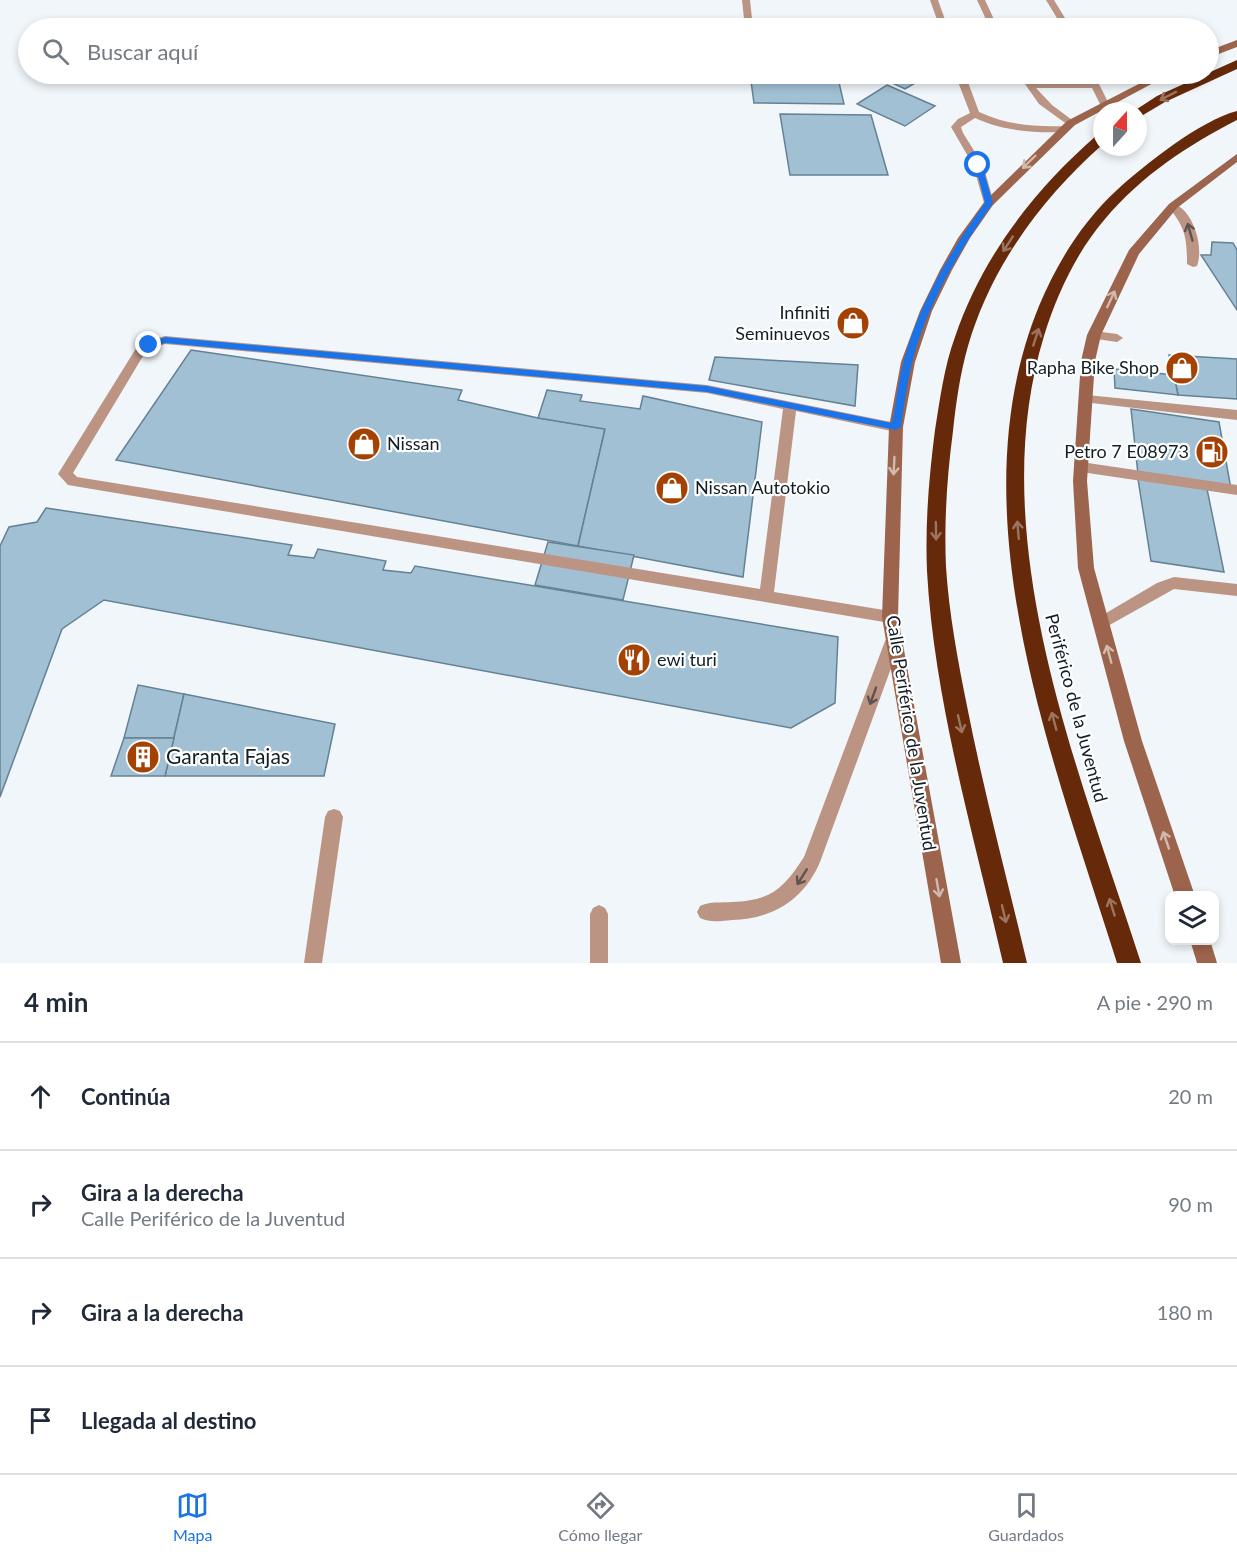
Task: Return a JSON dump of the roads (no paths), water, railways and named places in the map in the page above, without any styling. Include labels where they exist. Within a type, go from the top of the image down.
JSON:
[{"type":"highway","points":[[1219,72],[1237,64]]},
{"type":"highway","points":[[1147,108],[1194,84]]},
{"type":"highway","name":"Periférico de la Juventud","points":[[1129,963],[1055,725],[1029,621],[1014,481],[1024,378],[1038,331],[1057,285],[1085,236],[1120,194],[1160,161],[1203,132],[1237,115]]},
{"type":"highway","points":[[1015,963],[953,694],[938,584],[936,524],[940,464],[949,396],[963,336],[979,297],[1004,249],[1036,202],[1072,163],[1093,146]]},
{"type":"main road","points":[[1219,51],[1237,43]]},
{"type":"main road","name":"Calle Periférico de la Juventud","points":[[1108,102],[1145,84]]},
{"type":"main road","name":"Calle Periférico de la Juventud","points":[[951,963],[890,617],[896,427],[908,362],[927,311],[964,238],[989,203],[1068,126],[1093,111]]},
{"type":"main road","points":[[1183,891],[1133,741],[1086,568],[1081,467],[1088,361],[1094,335],[1133,253],[1173,206],[1237,156]]},
{"type":"main road","points":[[1202,945],[1207,963]]},
{"type":"lane","points":[[746,0],[748,18]]},
{"type":"lane","points":[[934,0],[940,18]]},
{"type":"lane","points":[[981,0],[989,18]]},
{"type":"lane","points":[[1050,0],[1061,18]]},
{"type":"lane","points":[[964,84],[975,114],[990,122],[1011,128],[1068,126]]},
{"type":"lane","points":[[1029,85],[1052,112],[1068,126]]},
{"type":"lane","points":[[1029,85],[1095,85],[1103,102]]},
{"type":"lane","points":[[975,114],[961,121],[956,127],[978,165],[989,203]]},
{"type":"lane","points":[[1173,206],[1190,225],[1193,238],[1192,264]]},
{"type":"lane","points":[[1094,335],[1117,338]]},
{"type":"lane","points":[[890,617],[73,481],[65,474],[139,353],[149,345],[165,340],[707,389],[896,427]]},
{"type":"lane","points":[[1087,399],[1237,415]]},
{"type":"lane","points":[[766,596],[790,405]]},
{"type":"lane","points":[[1081,467],[1237,490]]},
{"type":"lane","points":[[1101,623],[1162,587],[1174,583],[1237,590]]},
{"type":"lane","points":[[706,912],[757,911],[782,900],[797,885],[811,862],[893,641]]},
{"type":"lane","points":[[313,963],[334,817]]},
{"type":"lane","points":[[599,914],[599,963]]},
{"type":"place","name":"Infiniti Seminuevos","points":[[853,323]]},
{"type":"place","name":"Rapha Bike Shop","points":[[1182,368]]},
{"type":"place","name":"Nissan","points":[[364,444]]},
{"type":"place","name":"Petro 7 E08973","points":[[1212,452]]},
{"type":"place","name":"Nissan Autotokio","points":[[672,488]]},
{"type":"place","name":"ewi turi","points":[[634,660]]},
{"type":"place","name":"Garanta Fajas","points":[[143,757]]}]
